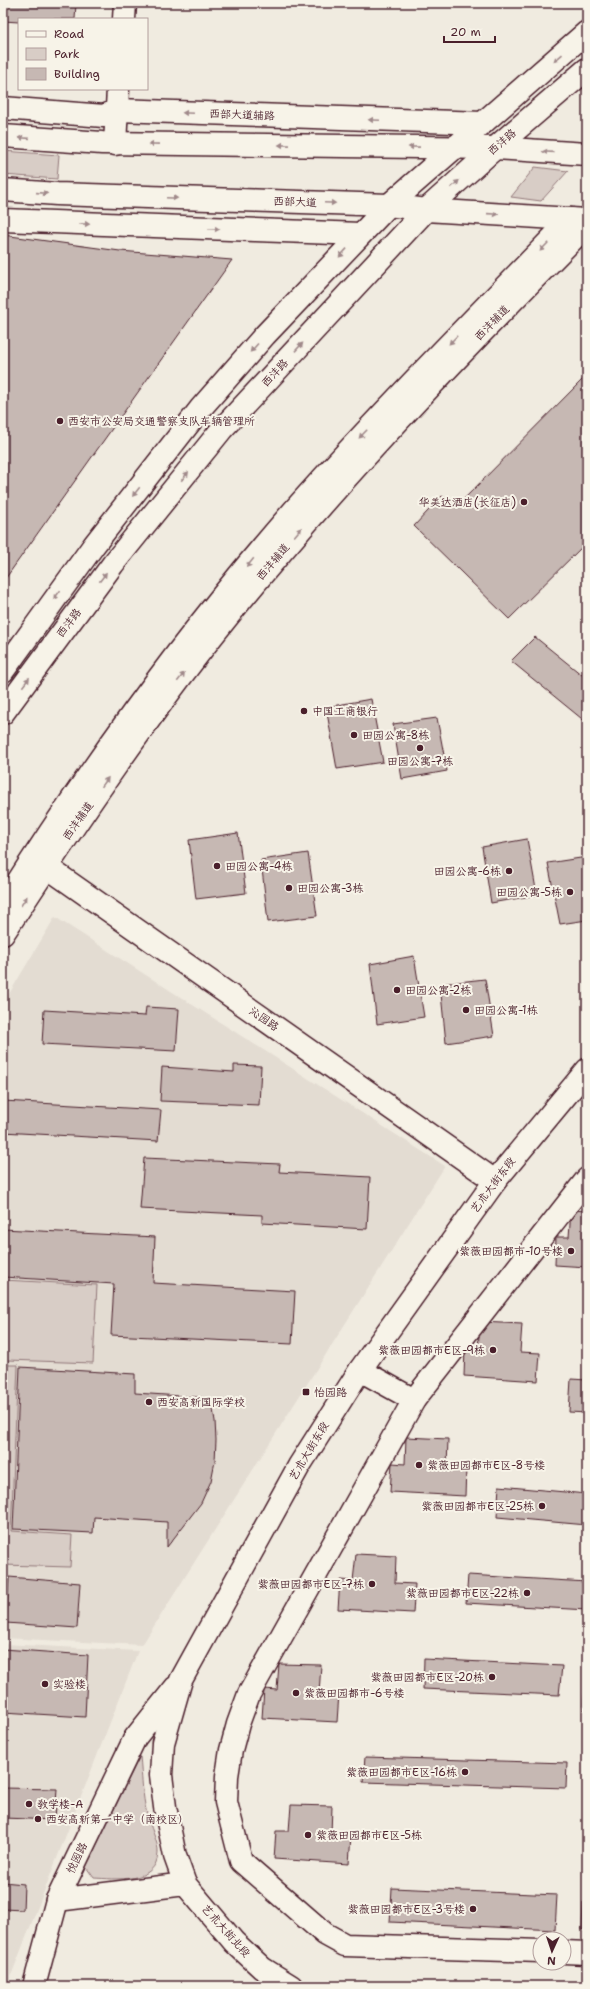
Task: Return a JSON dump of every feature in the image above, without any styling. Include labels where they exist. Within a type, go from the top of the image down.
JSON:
[{"type":"main road","points":[[111,18],[112,3]]},
{"type":"main road","points":[[124,18],[125,3]]},
{"type":"main road","points":[[3,671],[94,545],[201,408],[265,335],[389,204],[587,32]]},
{"type":"main road","name":"西沣路","points":[[3,713],[113,564],[222,429],[426,210],[587,69]]},
{"type":"main road","points":[[106,90],[110,113],[108,143]]},
{"type":"main road","points":[[110,113],[118,90]]},
{"type":"main road","name":"西部大道辅路","points":[[3,108],[110,113],[483,123]]},
{"type":"main road","points":[[3,136],[108,143],[454,147],[587,154]]},
{"type":"main road","name":"西部大道","points":[[3,190],[57,194],[389,204],[426,210],[582,221]]},
{"type":"main road","points":[[3,220],[48,223],[360,234]]},
{"type":"main road","name":"西沣辅道","points":[[3,905],[40,862],[241,600],[317,510],[391,428],[564,249],[582,221]]},
{"type":"main road","name":"西沣辅道","points":[[3,934],[40,862],[96,766],[152,688],[256,555],[354,444],[582,221]]},
{"type":"main road","points":[[564,249],[587,250]]},
{"type":"main road","name":"沁园路","points":[[40,862],[495,1181]]},
{"type":"main road","name":"艺术大街东段","points":[[185,1884],[174,1849],[165,1807],[161,1775],[163,1743],[181,1680],[299,1466],[360,1370],[495,1181],[587,1070]]},
{"type":"main road","points":[[532,1951],[345,1945],[325,1934],[241,1861],[226,1802],[227,1776],[231,1750],[249,1694],[414,1400],[587,1179]]},
{"type":"main road","points":[[360,1370],[414,1400]]},
{"type":"main road","name":"悦园路","points":[[34,1986],[57,1900],[135,1738],[181,1680]]},
{"type":"main road","points":[[57,1900],[185,1884]]},
{"type":"main road","name":"艺术大街北段","points":[[185,1884],[234,1942],[262,1968],[291,1986]]},
{"type":"main road","points":[[572,1952],[587,1953]]},
{"type":"shaded area","name":"西安高新国际学校","points":[[55,917],[445,1166],[142,1645],[3,1638],[3,1004]]},
{"type":"shaded area","name":"西安高新第一中学（南校区）","points":[[3,1644],[138,1651],[7,1986],[3,1986]]},
{"type":"green space","points":[[3,151],[59,155],[57,179],[3,175]]},
{"type":"green space","points":[[535,167],[568,171],[541,201],[511,197]]},
{"type":"green space","points":[[3,1280],[97,1285],[93,1363],[8,1360],[8,1365],[18,1365],[11,1531],[72,1535],[70,1567],[3,1565]]},
{"type":"green space","points":[[140,1756],[145,1807],[158,1849],[156,1863],[151,1870],[134,1878],[94,1878],[86,1867]]},
{"type":"building","points":[[3,3],[76,3],[75,18],[18,18],[18,22],[3,21]]},
{"type":"building","name":"西安市公安局交通警察支队车辆管理所","points":[[3,235],[120,251],[232,260],[3,582]]},
{"type":"building","name":"华美达酒店(长征店)","points":[[587,375],[587,542],[509,619],[414,526],[442,496],[456,507]]},
{"type":"building","points":[[535,637],[587,679],[587,723],[511,661]]},
{"type":"building","name":"田园公寓-8栋","points":[[371,699],[383,762],[337,769],[326,707]]},
{"type":"building","name":"田园公寓-7栋","points":[[437,718],[447,771],[402,779],[393,724]]},
{"type":"building","name":"田园公寓-4栋","points":[[238,833],[246,893],[196,899],[189,840]]},
{"type":"building","name":"田园公寓-6栋","points":[[527,839],[537,895],[491,903],[482,847]]},
{"type":"building","name":"田园公寓-3栋","points":[[308,853],[317,916],[268,922],[261,860]]},
{"type":"building","name":"田园公寓-5栋","points":[[587,857],[587,920],[560,924],[548,863]]},
{"type":"building","name":"田园公寓-2栋","points":[[414,956],[424,1017],[377,1024],[370,964]]},
{"type":"building","name":"田园公寓-1栋","points":[[485,979],[494,1036],[446,1043],[440,984]]},
{"type":"building","points":[[146,1007],[179,1009],[176,1051],[42,1044],[44,1010],[145,1016]]},
{"type":"building","points":[[234,1065],[261,1066],[259,1105],[160,1101],[162,1067],[234,1072]]},
{"type":"building","points":[[3,1101],[161,1110],[158,1141],[3,1132]]},
{"type":"building","points":[[144,1158],[280,1164],[279,1172],[370,1177],[367,1229],[262,1223],[262,1215],[140,1209]]},
{"type":"building","name":"紫薇田园都市-10号楼","points":[[571,1210],[587,1211],[587,1267],[555,1265],[556,1237],[569,1237]]},
{"type":"building","points":[[3,1229],[155,1237],[153,1283],[295,1291],[292,1344],[111,1335],[114,1284],[3,1277]]},
{"type":"building","name":"紫薇田园都市E区-9栋","points":[[480,1322],[522,1324],[520,1352],[540,1353],[538,1381],[464,1376],[465,1348],[478,1349]]},
{"type":"building","points":[[20,1367],[135,1374],[135,1393],[211,1398],[215,1421],[216,1440],[215,1461],[211,1481],[201,1503],[167,1547],[167,1522],[94,1517],[93,1533],[13,1529]]},
{"type":"building","points":[[571,1379],[587,1380],[587,1413],[569,1412]]},
{"type":"building","name":"紫薇田园都市E区-8号楼","points":[[406,1437],[448,1439],[447,1467],[466,1468],[465,1496],[390,1492],[392,1463],[405,1464]]},
{"type":"building","name":"紫薇田园都市E区-25栋","points":[[499,1486],[587,1494],[587,1525],[497,1517]]},
{"type":"building","name":"紫薇田园都市E区-7栋","points":[[356,1554],[396,1556],[395,1583],[415,1584],[413,1613],[338,1609],[340,1580],[353,1581]]},
{"type":"building","name":"紫薇田园都市E区-22栋","points":[[468,1575],[587,1582],[587,1610],[466,1603]]},
{"type":"building","points":[[9,1577],[80,1583],[77,1628],[6,1623]]},
{"type":"building","name":"实验楼","points":[[3,1649],[88,1655],[85,1717],[3,1712]]},
{"type":"building","name":"紫薇田园都市E区-20栋","points":[[424,1659],[562,1666],[559,1695],[423,1689]]},
{"type":"building","name":"紫薇田园都市-6号楼","points":[[279,1664],[321,1665],[319,1693],[339,1693],[337,1722],[262,1718],[264,1689],[277,1690]]},
{"type":"building","points":[[586,1676],[587,1710],[583,1710]]},
{"type":"building","name":"紫薇田园都市E区-16栋","points":[[365,1757],[567,1763],[566,1788],[363,1782]]},
{"type":"building","name":"教学楼-A","points":[[3,1788],[57,1789],[55,1820],[3,1818]]},
{"type":"building","name":"紫薇田园都市E区-5栋","points":[[291,1805],[332,1806],[331,1834],[351,1835],[349,1864],[274,1859],[276,1831],[289,1831]]},
{"type":"building","points":[[3,1882],[24,1884],[23,1910],[3,1909]]},
{"type":"building","name":"紫薇田园都市E区-3号楼","points":[[392,1888],[557,1895],[555,1930],[390,1922]]},
{"type":"building","points":[[583,1902],[587,1902],[587,1930],[582,1930]]},
{"type":"place","name":"西安市公安局交通警察支队车辆管理所","points":[[60,421]]},
{"type":"place","name":"华美达酒店(长征店)","points":[[524,502]]},
{"type":"place","name":"中国工商银行","points":[[304,711]]},
{"type":"place","name":"田园公寓-8栋","points":[[354,735]]},
{"type":"place","name":"田园公寓-7栋","points":[[420,748]]},
{"type":"place","name":"田园公寓-4栋","points":[[217,866]]},
{"type":"place","name":"田园公寓-6栋","points":[[509,871]]},
{"type":"place","name":"田园公寓-3栋","points":[[289,888]]},
{"type":"place","name":"田园公寓-5栋","points":[[570,892]]},
{"type":"place","name":"田园公寓-2栋","points":[[397,990]]},
{"type":"place","name":"田园公寓-1栋","points":[[466,1010]]},
{"type":"place","name":"紫薇田园都市-10号楼","points":[[571,1251]]},
{"type":"place","name":"紫薇田园都市E区-9栋","points":[[493,1350]]},
{"type":"place","name":"怡园路","points":[[306,1392]]},
{"type":"place","name":"西安高新国际学校","points":[[149,1402]]},
{"type":"place","name":"紫薇田园都市E区-8号楼","points":[[419,1465]]},
{"type":"place","name":"紫薇田园都市E区-25栋","points":[[542,1506]]},
{"type":"place","name":"紫薇田园都市E区-7栋","points":[[372,1584]]},
{"type":"place","name":"紫薇田园都市E区-22栋","points":[[527,1593]]},
{"type":"place","name":"紫薇田园都市E区-20栋","points":[[492,1677]]},
{"type":"place","name":"实验楼","points":[[45,1684]]},
{"type":"place","name":"紫薇田园都市-6号楼","points":[[296,1693]]},
{"type":"place","name":"紫薇田园都市E区-16栋","points":[[465,1772]]},
{"type":"place","name":"教学楼-A","points":[[29,1804]]},
{"type":"place","name":"西安高新第一中学（南校区）","points":[[38,1819]]},
{"type":"place","name":"紫薇田园都市E区-5栋","points":[[308,1835]]},
{"type":"place","name":"紫薇田园都市E区-3号楼","points":[[473,1909]]}]
